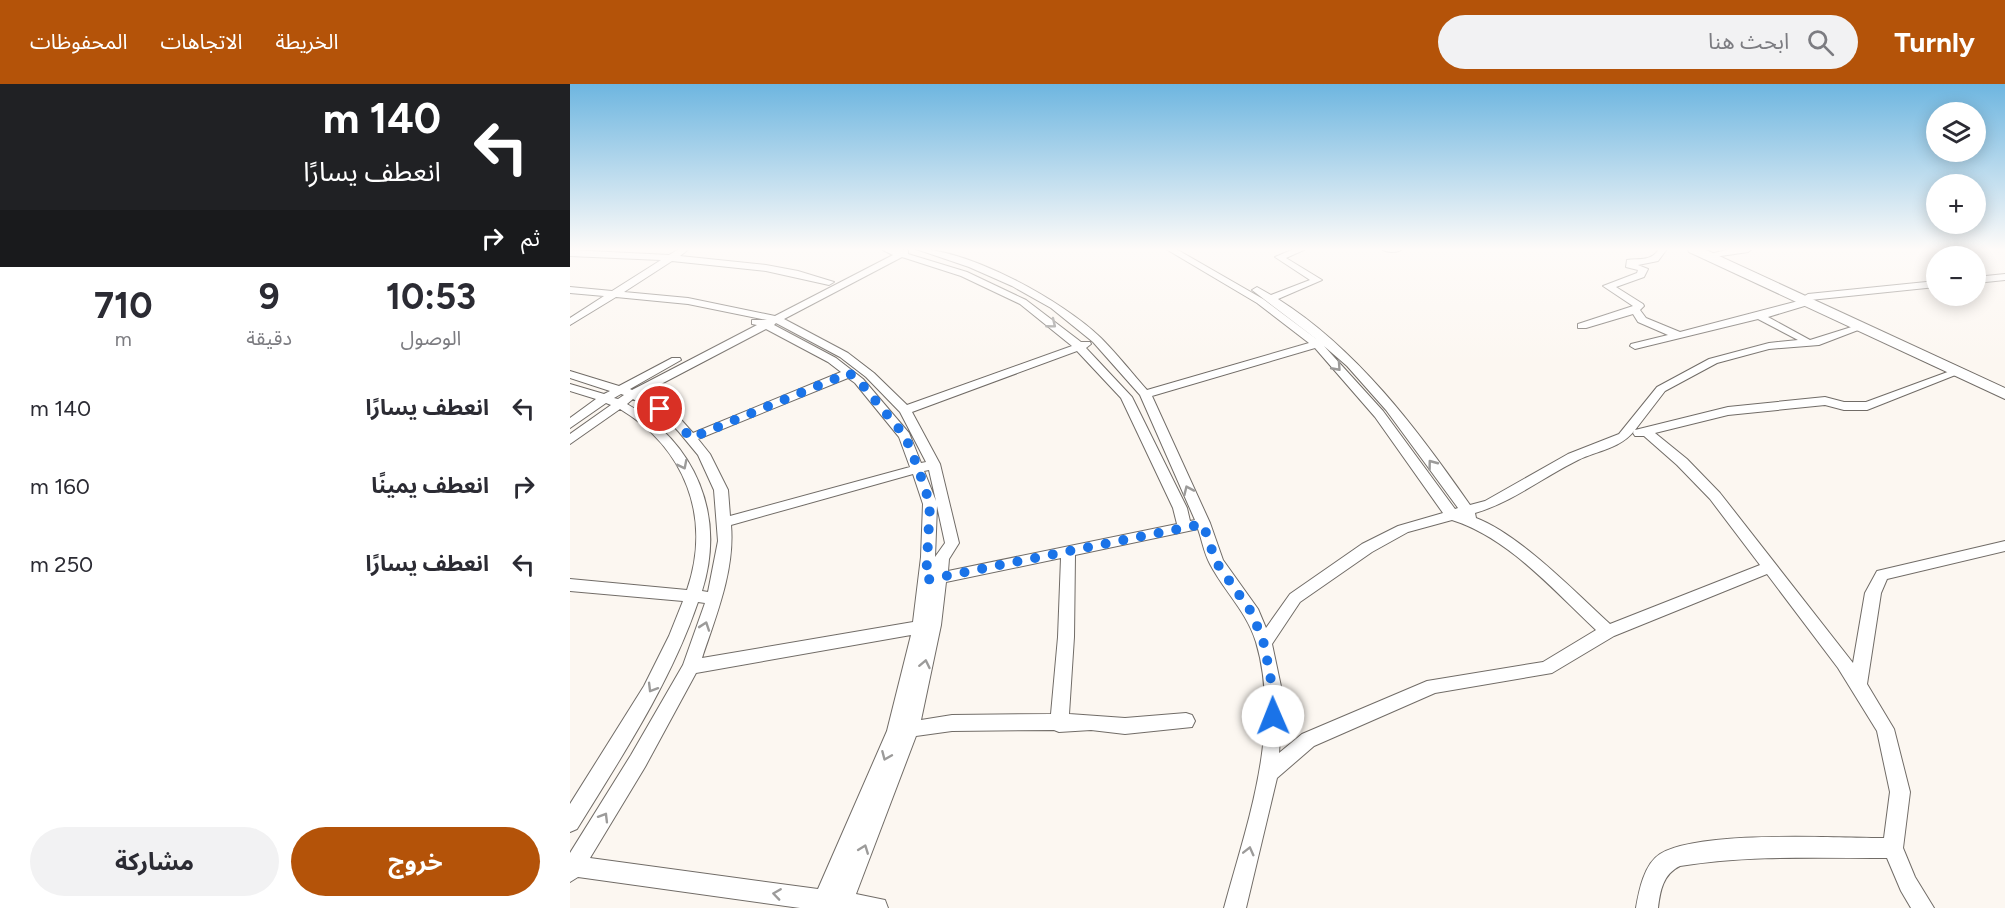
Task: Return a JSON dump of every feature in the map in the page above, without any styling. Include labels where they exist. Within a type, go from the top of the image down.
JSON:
[{"type":"highway","points":[[1780,287],[2005,389]]},
{"type":"highway","points":[[1783,287],[1861,327],[2005,394]]},
{"type":"street","points":[[570,322],[625,287]]},
{"type":"street","points":[[764,320],[820,287]]},
{"type":"street","points":[[570,424],[826,287]]},
{"type":"street","points":[[992,287],[1023,302],[1079,346],[1126,398],[1180,508],[1185,527]]},
{"type":"street","points":[[1021,287],[1055,306],[1097,340],[1145,394],[1203,524],[1216,562],[1252,613],[1264,644],[1274,696],[1269,773],[1235,908]]},
{"type":"street","points":[[1238,287],[1260,301],[1317,345],[1376,411],[1452,515]]},
{"type":"street","points":[[1253,287],[1330,341],[1392,409],[1471,516],[1533,563],[1608,631]]},
{"type":"street","points":[[1271,298],[1298,287]]},
{"type":"street","points":[[1582,326],[1635,310],[1639,306],[1638,303],[1612,287]]},
{"type":"street","points":[[1635,346],[1759,316],[1808,300],[1908,287]]},
{"type":"street","points":[[570,290],[764,320],[844,355],[870,375],[905,411],[934,464],[952,543],[942,558],[933,579]]},
{"type":"street","points":[[570,296],[612,296]]},
{"type":"street","points":[[1635,310],[1642,320],[1678,335]]},
{"type":"street","points":[[1759,316],[1800,339],[1821,341]]},
{"type":"street","points":[[764,320],[832,360],[859,381],[905,436],[930,504],[933,579],[927,626],[903,730],[832,905]]},
{"type":"street","points":[[1623,437],[1661,389],[1713,361],[1769,346],[1821,341],[1861,327]]},
{"type":"street","points":[[905,411],[1097,340]]},
{"type":"street","points":[[1145,394],[1330,341]]},
{"type":"street","points":[[1264,644],[1294,598],[1349,561],[1404,529],[1452,515],[1471,516],[1573,457],[1623,437],[1728,411],[1825,401],[1844,406],[1868,406],[1958,372]]},
{"type":"street","points":[[691,438],[849,373]]},
{"type":"street","points":[[570,374],[671,416],[704,454],[721,490],[725,541],[714,598],[691,667],[638,761],[571,868],[832,905],[877,908]]},
{"type":"street","points":[[570,387],[620,396],[667,439],[683,462],[697,496],[704,546],[692,597],[662,671],[570,822]]},
{"type":"street","points":[[570,440],[620,396]]},
{"type":"street","points":[[1376,411],[1392,409]]},
{"type":"street","points":[[1646,431],[1682,462],[1715,496],[1858,685],[1885,729],[1900,792],[1893,848],[1908,884],[1923,908]]},
{"type":"street","points":[[724,522],[934,464]]},
{"type":"street","points":[[933,579],[1203,524]]},
{"type":"street","points":[[1858,685],[1873,593],[1882,575],[2005,546]]},
{"type":"street","points":[[1059,723],[1068,626],[1068,551]]},
{"type":"street","points":[[1269,773],[1308,740],[1433,686],[1546,668],[1608,631],[1770,567]]},
{"type":"street","points":[[570,585],[714,598]]},
{"type":"street","points":[[691,667],[927,626]]},
{"type":"street","points":[[903,730],[952,723],[1091,722],[1125,726],[1186,721]]},
{"type":"street","points":[[1647,908],[1650,887],[1666,862],[1684,854],[1761,849],[1893,848]]},
{"type":"route","points":[[660,409],[671,416],[691,438],[849,373],[859,381],[905,436],[918,468],[930,504],[926,580],[1203,524],[1216,562],[1252,613],[1264,644],[1274,696],[1273,716]]}]
